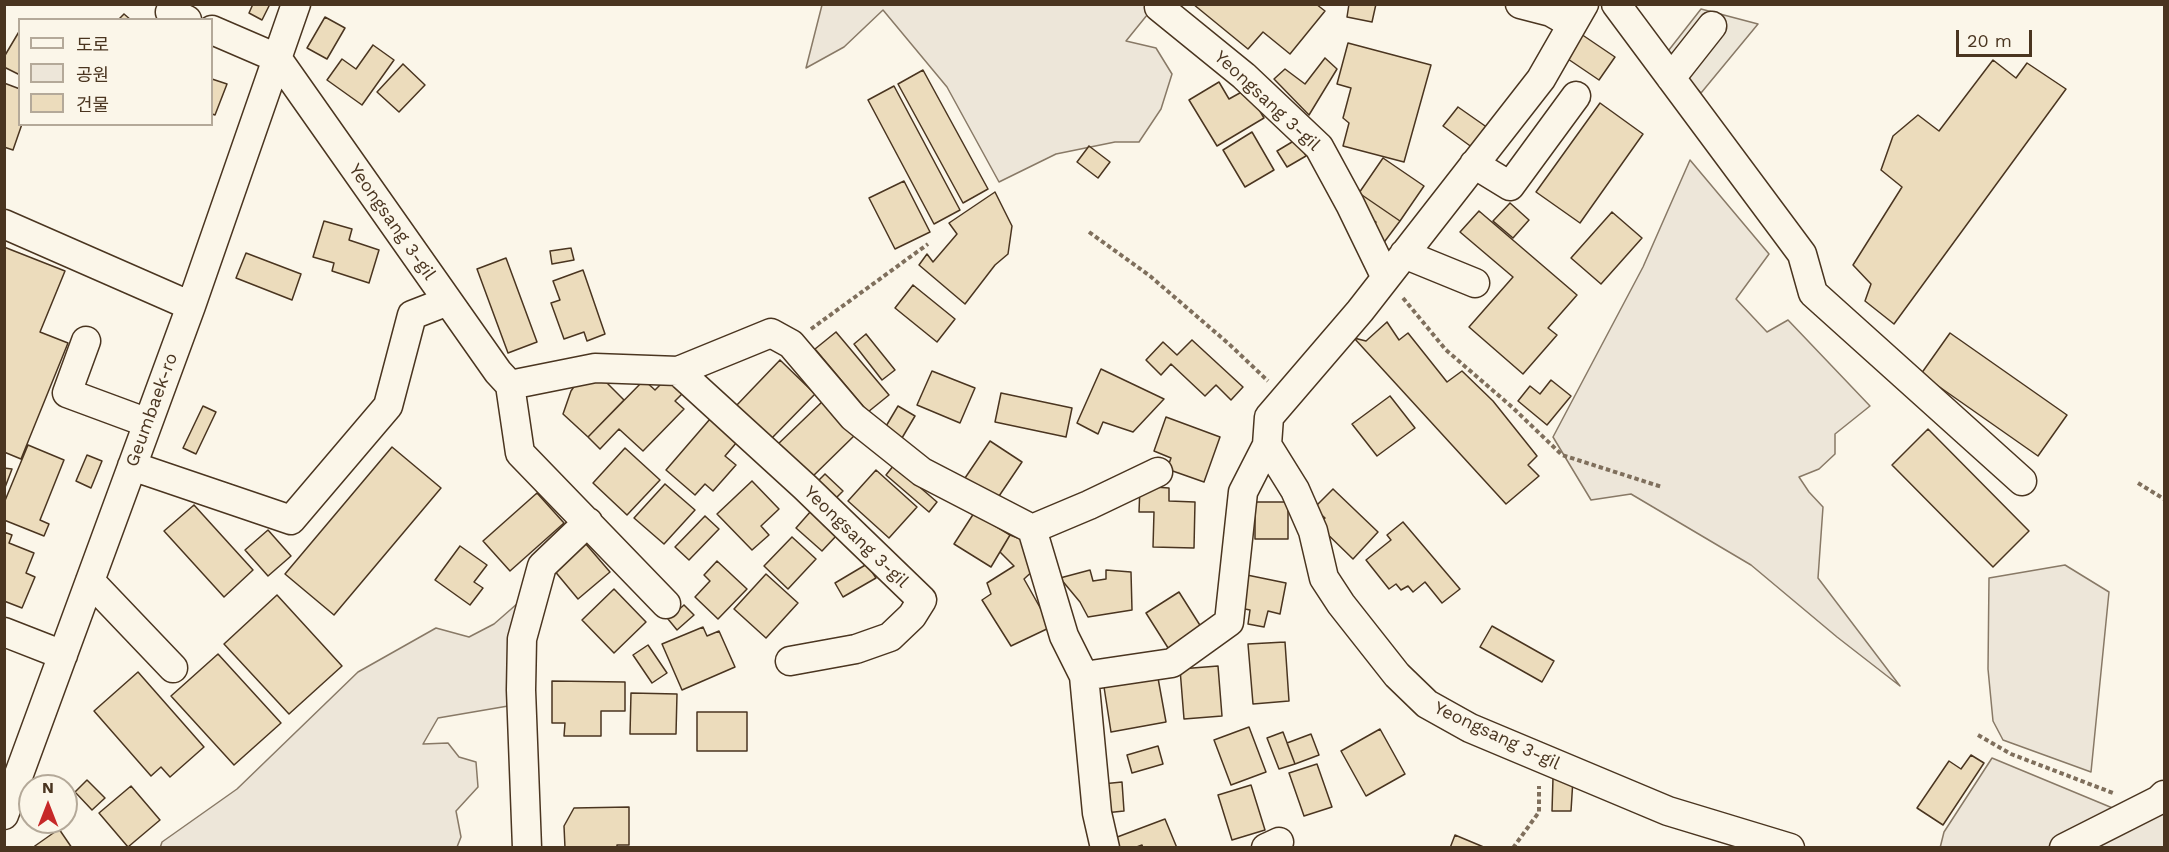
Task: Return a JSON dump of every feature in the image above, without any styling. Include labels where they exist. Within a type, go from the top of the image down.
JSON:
[{"type":"street","name":"Geumbaek-ro","points":[[4,815],[148,423],[296,4]]},
{"type":"street","points":[[1084,676],[1172,663],[1229,622],[1243,492],[1266,445],[1269,417],[1360,311],[1540,79],[1578,14],[1551,12],[1520,4]]},
{"type":"street","points":[[1616,4],[1802,254],[1813,293],[2022,481]]},
{"type":"street","name":"Yeongsang 3-gil","points":[[1159,7],[1244,76],[1319,147],[1386,276]]},
{"type":"street","points":[[1671,78],[1712,26]]},
{"type":"street","points":[[213,30],[277,58]]},
{"type":"street","name":"Yeongsang 3-gil","points":[[277,58],[498,372],[510,385]]},
{"type":"street","points":[[1474,164],[1510,186],[1576,96]]},
{"type":"street","points":[[4,224],[190,306]]},
{"type":"street","points":[[1404,254],[1474,283]]},
{"type":"street","points":[[132,466],[291,520],[388,406],[412,315],[448,301]]},
{"type":"street","points":[[666,604],[520,453],[510,385],[595,368],[678,371],[771,333],[791,344],[853,417],[922,472],[1032,530],[1064,636],[1084,676],[1097,813],[1106,848]]},
{"type":"street","points":[[86,341],[68,393],[148,423]]},
{"type":"street","name":"Yeongsang 3-gil","points":[[678,371],[805,487],[922,600],[912,616],[890,637],[856,649],[790,661]]},
{"type":"street","name":"Yeongsang 3-gil","points":[[1266,445],[1295,490],[1304,510],[1313,531],[1324,578],[1341,604],[1397,675],[1427,704],[1470,728],[1668,811],[1790,848]]},
{"type":"street","points":[[1032,530],[1158,472]]},
{"type":"street","points":[[527,848],[521,690],[522,639],[542,566],[588,522]]},
{"type":"street","points":[[90,580],[173,668]]},
{"type":"street","points":[[4,632],[63,654]]},
{"type":"street","points":[[2064,848],[2156,801]]},
{"type":"path","points":[[1089,232],[1150,276],[1229,344],[1286,398]]},
{"type":"path","points":[[791,344],[928,244]]},
{"type":"path","points":[[1386,276],[1446,350],[1512,407],[1562,455],[1662,487]]},
{"type":"path","points":[[2138,483],[2164,499]]},
{"type":"path","points":[[1978,735],[2011,754],[2156,801]]},
{"type":"path","points":[[1513,848],[1539,812],[1540,758]]},
{"type":"green space","points":[[1156,4],[1126,41],[1156,48],[1172,74],[1161,109],[1139,142],[1115,142],[1056,154],[999,182],[947,87],[883,10],[844,47],[806,68],[822,5]]},
{"type":"green space","points":[[1690,160],[1769,254],[1736,299],[1767,332],[1788,320],[1870,406],[1835,434],[1835,454],[1819,469],[1799,477],[1823,507],[1818,578],[1900,686],[1751,565],[1631,494],[1591,500],[1553,437],[1643,267]]},
{"type":"green space","points":[[2065,565],[2109,592],[2091,772],[2003,740],[1993,721],[1988,669],[1989,578]]},
{"type":"green space","points":[[518,603],[514,705],[438,718],[423,744],[448,743],[459,757],[476,762],[478,787],[456,811],[461,837],[457,847],[160,848],[162,842],[237,789],[358,672],[436,628],[469,637],[494,624]]},
{"type":"green space","points":[[1992,758],[2115,809],[2164,802],[2164,847],[1940,848],[1944,832]]},
{"type":"shaded area","points":[[1701,9],[1758,24],[1701,93],[1665,55]]},
{"type":"building","points":[[253,4],[270,4],[262,20],[249,13]]},
{"type":"building","points":[[1193,4],[1316,4],[1325,11],[1290,54],[1263,32],[1248,49]]},
{"type":"building","points":[[1349,4],[1376,4],[1372,22],[1347,17]]},
{"type":"building","points":[[325,17],[345,28],[327,59],[307,48]]},
{"type":"building","points":[[18,33],[18,74],[4,67],[4,57]]},
{"type":"building","points":[[1581,34],[1615,57],[1599,80],[1565,57]]},
{"type":"building","points":[[1348,43],[1431,65],[1404,162],[1343,146],[1349,123],[1343,118],[1351,88],[1337,84]]},
{"type":"building","points":[[373,45],[394,60],[362,105],[327,80],[342,59],[356,69]]},
{"type":"building","points":[[1325,58],[1337,69],[1309,115],[1274,79],[1285,69],[1305,84]]},
{"type":"building","points":[[1993,60],[2016,78],[2027,63],[2066,89],[1894,324],[1865,301],[1871,284],[1853,265],[1902,187],[1881,170],[1893,136],[1918,115],[1939,131]]},
{"type":"building","points":[[403,64],[425,85],[399,112],[377,92]]},
{"type":"building","points":[[923,70],[988,189],[963,203],[898,84]]},
{"type":"building","points":[[213,79],[227,84],[215,115],[213,114]]},
{"type":"building","points":[[1219,82],[1229,99],[1247,89],[1264,118],[1217,146],[1189,100]]},
{"type":"building","points":[[4,83],[18,88],[18,126],[21,126],[13,150],[4,147]]},
{"type":"building","points":[[894,86],[960,210],[934,224],[868,100]]},
{"type":"building","points":[[1600,103],[1643,134],[1580,223],[1536,192]]},
{"type":"building","points":[[1458,107],[1488,128],[1473,148],[1443,126]]},
{"type":"building","points":[[1252,132],[1274,170],[1245,187],[1223,150]]},
{"type":"building","points":[[1297,139],[1306,156],[1287,167],[1277,151]]},
{"type":"building","points":[[1089,146],[1110,162],[1098,178],[1077,162]]},
{"type":"building","points":[[1383,158],[1424,186],[1400,221],[1359,193]]},
{"type":"building","points":[[904,181],[930,232],[895,249],[869,198]]},
{"type":"building","points":[[995,192],[1012,226],[1008,254],[995,265],[965,304],[919,265],[927,254],[933,262],[957,234],[949,223]]},
{"type":"building","points":[[1359,193],[1400,221],[1382,245],[1370,231],[1376,222],[1350,204]]},
{"type":"building","points":[[1510,203],[1529,220],[1513,238],[1493,221]]},
{"type":"building","points":[[1479,211],[1577,295],[1548,328],[1557,335],[1523,374],[1469,327],[1513,277],[1460,232]]},
{"type":"building","points":[[1612,212],[1642,238],[1601,284],[1571,258]]},
{"type":"building","points":[[324,221],[352,229],[349,240],[379,250],[369,283],[332,271],[334,263],[313,257]]},
{"type":"building","points":[[4,247],[65,271],[40,332],[68,343],[21,459],[4,452]]},
{"type":"building","points":[[571,248],[574,260],[552,264],[550,251]]},
{"type":"building","points":[[246,253],[301,274],[292,300],[236,278]]},
{"type":"building","points":[[506,258],[537,342],[508,353],[477,269]]},
{"type":"building","points":[[583,270],[605,334],[587,341],[584,332],[564,339],[551,303],[560,300],[553,281]]},
{"type":"building","points":[[913,285],[955,319],[937,342],[895,308]]},
{"type":"building","points":[[1387,322],[1399,340],[1408,333],[1447,382],[1462,371],[1493,401],[1537,456],[1528,465],[1539,476],[1506,504],[1354,338],[1366,341]]},
{"type":"building","points":[[836,332],[889,395],[868,412],[815,349]]},
{"type":"building","points":[[1950,333],[2067,415],[2038,456],[1921,374]]},
{"type":"building","points":[[866,334],[895,370],[882,380],[854,344]]},
{"type":"building","points":[[1192,340],[1243,387],[1231,400],[1216,385],[1205,396],[1171,364],[1161,375],[1146,360],[1163,342],[1177,355]]},
{"type":"building","points":[[780,360],[815,394],[770,440],[735,407]]},
{"type":"building","points":[[1101,369],[1164,399],[1133,432],[1103,422],[1098,434],[1077,423]]},
{"type":"building","points":[[932,371],[975,388],[960,423],[917,405]]},
{"type":"building","points":[[599,375],[624,400],[588,437],[563,414],[571,391],[580,378]]},
{"type":"building","points":[[667,378],[683,393],[675,401],[684,409],[643,451],[619,429],[600,449],[588,437],[644,380],[655,390]]},
{"type":"building","points":[[1551,380],[1571,396],[1547,425],[1518,401],[1530,386],[1540,394]]},
{"type":"building","points":[[1001,393],[1072,408],[1066,437],[995,422]]},
{"type":"building","points":[[1390,396],[1415,428],[1377,456],[1352,424]]},
{"type":"building","points":[[823,401],[856,434],[810,479],[777,445]]},
{"type":"building","points":[[203,406],[216,412],[196,454],[183,448]]},
{"type":"building","points":[[898,406],[915,416],[899,443],[882,433]]},
{"type":"building","points":[[1166,417],[1220,437],[1204,482],[1167,469],[1171,458],[1154,451]]},
{"type":"building","points":[[710,419],[737,442],[725,456],[736,465],[713,491],[705,484],[695,495],[666,470]]},
{"type":"building","points":[[1928,429],[2029,531],[1993,567],[1892,465]]},
{"type":"building","points":[[990,441],[1022,462],[995,502],[963,481]]},
{"type":"building","points":[[28,445],[64,460],[40,520],[49,524],[44,536],[4,520],[4,503]]},
{"type":"building","points":[[392,447],[441,488],[334,615],[285,574]]},
{"type":"building","points":[[625,448],[660,480],[627,515],[593,483]]},
{"type":"building","points":[[87,455],[102,461],[91,488],[76,481]]},
{"type":"building","points":[[894,465],[937,502],[929,512],[886,475]]},
{"type":"building","points":[[4,468],[12,469],[4,490]]},
{"type":"building","points":[[876,470],[917,507],[889,538],[848,501]]},
{"type":"building","points":[[825,474],[843,491],[834,500],[816,483]]},
{"type":"building","points":[[752,481],[779,509],[761,526],[769,535],[752,550],[717,514]]},
{"type":"building","points":[[665,484],[695,510],[664,544],[634,518]]},
{"type":"building","points":[[1140,486],[1169,488],[1169,501],[1195,502],[1194,548],[1153,547],[1154,512],[1139,512]]},
{"type":"building","points":[[1333,489],[1378,532],[1353,559],[1318,525],[1325,518],[1314,508]]},
{"type":"building","points":[[537,493],[564,523],[510,571],[483,541]]},
{"type":"building","points":[[1255,502],[1288,502],[1288,539],[1255,539]]},
{"type":"building","points":[[194,505],[253,570],[224,597],[164,531]]},
{"type":"building","points":[[811,511],[837,535],[822,551],[796,528]]},
{"type":"building","points":[[974,513],[1010,535],[991,567],[954,544]]},
{"type":"building","points":[[705,516],[719,529],[689,560],[675,547]]},
{"type":"building","points":[[1403,522],[1460,589],[1442,603],[1425,582],[1413,592],[1408,586],[1401,590],[1396,584],[1389,589],[1366,560],[1391,540],[1387,535]]},
{"type":"building","points":[[268,530],[291,556],[268,576],[245,550]]},
{"type":"building","points":[[4,532],[12,535],[9,543],[34,553],[26,573],[35,577],[22,608],[4,601]]},
{"type":"building","points":[[1010,535],[1023,540],[1036,568],[1024,579],[1051,627],[1011,646],[982,600],[991,594],[987,583],[1014,566],[1000,552]]},
{"type":"building","points":[[792,537],[816,559],[788,589],[764,566]]},
{"type":"building","points":[[585,543],[610,572],[578,599],[553,569]]},
{"type":"building","points":[[460,546],[487,565],[474,582],[483,588],[470,605],[435,580]]},
{"type":"building","points":[[717,561],[747,589],[718,619],[695,597],[710,581],[704,575]]},
{"type":"building","points":[[867,564],[876,578],[843,597],[835,583]]},
{"type":"building","points":[[1090,570],[1093,581],[1106,579],[1106,570],[1131,572],[1132,610],[1088,617],[1080,602],[1060,578]]},
{"type":"building","points":[[766,574],[798,603],[766,638],[734,609]]},
{"type":"building","points":[[1247,575],[1286,583],[1280,614],[1268,611],[1264,627],[1248,624],[1250,610],[1240,608]]},
{"type":"building","points":[[614,589],[646,622],[614,653],[582,620]]},
{"type":"building","points":[[1179,592],[1203,630],[1170,651],[1146,613]]},
{"type":"building","points":[[277,595],[342,666],[289,714],[224,644]]},
{"type":"building","points":[[684,605],[694,615],[677,630],[668,619]]},
{"type":"building","points":[[1492,626],[1554,661],[1542,682],[1480,647]]},
{"type":"building","points":[[703,627],[707,636],[719,631],[735,667],[682,690],[662,644]]},
{"type":"building","points":[[1285,642],[1289,701],[1253,704],[1248,644]]},
{"type":"building","points":[[648,645],[667,673],[652,683],[633,655]]},
{"type":"building","points":[[218,654],[281,723],[234,765],[171,696]]},
{"type":"building","points":[[1218,666],[1222,716],[1184,719],[1180,669]]},
{"type":"building","points":[[138,672],[204,747],[170,777],[161,767],[151,776],[94,711]]},
{"type":"building","points":[[1158,678],[1166,722],[1111,732],[1104,687]]},
{"type":"building","points":[[552,681],[625,682],[625,711],[601,711],[601,736],[564,736],[565,723],[552,723]]},
{"type":"building","points":[[631,693],[677,694],[676,734],[630,734]]},
{"type":"building","points":[[697,712],[747,712],[747,751],[697,751]]},
{"type":"building","points":[[1249,727],[1266,772],[1231,785],[1214,740]]},
{"type":"building","points":[[1380,729],[1405,774],[1366,796],[1341,751]]},
{"type":"building","points":[[1283,732],[1295,764],[1279,769],[1267,738]]},
{"type":"building","points":[[1311,734],[1319,755],[1295,764],[1287,743]]},
{"type":"building","points":[[1158,746],[1163,764],[1132,773],[1127,755]]},
{"type":"building","points":[[1971,755],[1984,763],[1943,825],[1917,808],[1949,761],[1961,769]]},
{"type":"building","points":[[1317,764],[1332,807],[1304,816],[1289,773]]},
{"type":"building","points":[[1553,778],[1573,779],[1571,811],[1552,811]]},
{"type":"building","points":[[87,780],[105,798],[92,810],[78,795],[78,789]]},
{"type":"building","points":[[1122,782],[1124,811],[1105,813],[1102,784]]},
{"type":"building","points":[[1251,785],[1265,830],[1232,840],[1218,795]]},
{"type":"building","points":[[131,786],[160,820],[128,847],[99,813]]},
{"type":"building","points":[[629,807],[629,845],[617,845],[617,848],[565,848],[564,826],[574,808]]},
{"type":"building","points":[[1165,819],[1177,848],[1143,848],[1142,845],[1134,848],[1115,848],[1112,839]]},
{"type":"building","points":[[52,834],[62,834],[72,848],[32,848]]},
{"type":"building","points":[[1455,835],[1486,848],[1450,848]]}]
